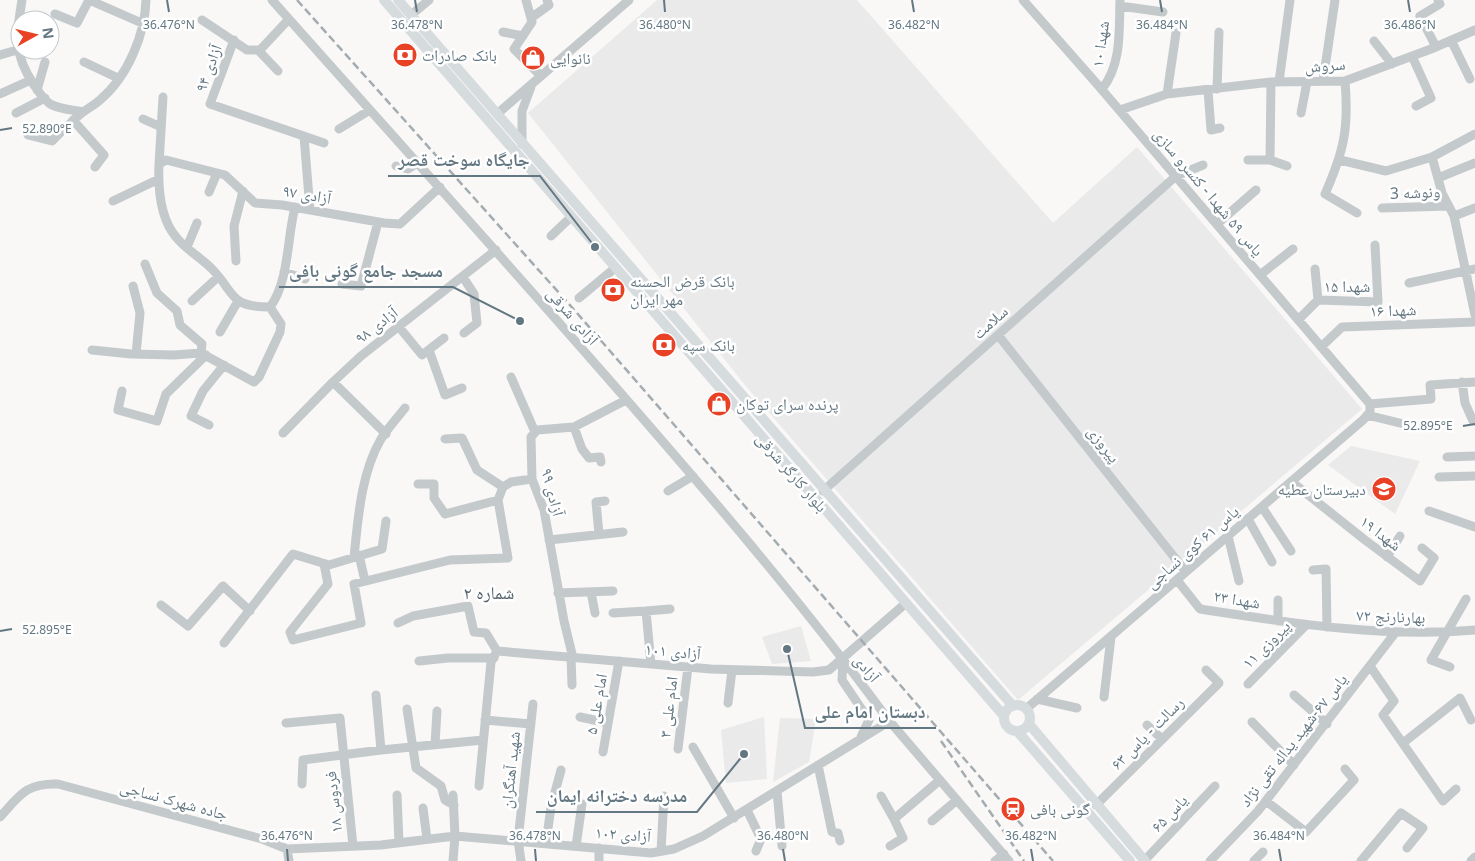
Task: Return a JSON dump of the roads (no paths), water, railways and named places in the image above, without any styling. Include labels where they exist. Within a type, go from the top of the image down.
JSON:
[{"type":"main road","name":"بلوار کارگر شرقی","points":[[384,0],[1004,716]]},
{"type":"main road","name":"بلوار کارگر شرقی","points":[[398,0],[823,491],[1013,706]]},
{"type":"main road","points":[[670,332],[679,325]]},
{"type":"main road","points":[[1130,861],[1018,732],[1007,728],[1004,716],[1008,708],[1018,705],[1026,709],[1030,719],[1029,724],[1145,861]]},
{"type":"main road","points":[[1018,732],[1029,724]]},
{"type":"street","points":[[60,16],[77,23],[89,0],[144,24]]},
{"type":"street","points":[[28,135],[52,141],[73,120],[102,98],[118,78],[138,40],[144,24],[146,0]]},
{"type":"street","name":"آزادی شرقی","points":[[272,0],[496,250],[694,476],[843,659]]},
{"type":"street","points":[[411,15],[429,0]]},
{"type":"street","points":[[526,0],[532,22],[514,50],[537,79]]},
{"type":"street","points":[[497,114],[629,0]]},
{"type":"street","name":"یاس ۵۹ شهدا - کنسرو سازی","points":[[1023,0],[1102,89],[1370,404]]},
{"type":"street","points":[[1270,160],[1275,82],[1290,0]]},
{"type":"street","points":[[1323,82],[1335,0]]},
{"type":"street","points":[[1436,47],[1420,16],[1440,4],[1438,0]]},
{"type":"street","points":[[1120,3],[1163,12]]},
{"type":"street","name":"شهدا ۱۰","points":[[1102,89],[1109,80],[1116,64],[1120,3]]},
{"type":"street","points":[[531,18],[551,5]]},
{"type":"street","points":[[234,40],[247,50],[260,50],[289,19]]},
{"type":"street","name":"آزادی ۹۴","points":[[202,20],[234,40],[210,104],[324,143]]},
{"type":"street","name":"سروش","points":[[1120,110],[1167,94],[1275,82],[1345,81],[1436,47],[1475,30]]},
{"type":"street","points":[[503,32],[523,36]]},
{"type":"street","points":[[1219,32],[1211,130],[1220,128]]},
{"type":"street","points":[[1167,94],[1176,33]]},
{"type":"street","points":[[1451,40],[1470,79]]},
{"type":"street","points":[[1374,41],[1392,64]]},
{"type":"street","points":[[258,50],[278,71]]},
{"type":"street","points":[[1412,56],[1431,98],[1416,106]]},
{"type":"street","points":[[20,60],[22,67],[37,90],[51,105],[83,112]]},
{"type":"street","points":[[37,90],[46,62]]},
{"type":"street","points":[[84,62],[118,78]]},
{"type":"street","points":[[522,144],[522,111],[537,79]]},
{"type":"street","points":[[0,94],[31,80]]},
{"type":"street","points":[[1345,81],[1348,116],[1340,160],[1325,194],[1357,213]]},
{"type":"street","points":[[1301,113],[1307,82]]},
{"type":"street","points":[[163,97],[161,127],[163,162],[158,187],[165,217],[175,237],[218,277],[238,301],[259,307],[270,307]]},
{"type":"street","points":[[16,113],[45,98]]},
{"type":"street","points":[[339,129],[370,110]]},
{"type":"street","points":[[143,119],[161,127]]},
{"type":"street","points":[[73,120],[104,155],[95,166]]},
{"type":"street","points":[[1340,160],[1386,171],[1432,157],[1475,134]]},
{"type":"street","points":[[304,136],[310,210]]},
{"type":"street","points":[[1432,157],[1471,269],[1475,314]]},
{"type":"street","points":[[1248,160],[1270,160],[1287,166]]},
{"type":"street","name":"آزادی ۹۷","points":[[163,162],[225,175],[255,203],[295,207],[378,222],[400,224],[440,188]]},
{"type":"street","points":[[396,166],[408,169],[418,163]]},
{"type":"street","points":[[1438,178],[1475,163]]},
{"type":"street","name":"سلامت","points":[[823,491],[1176,176],[1203,165]]},
{"type":"street","points":[[209,192],[217,173]]},
{"type":"street","points":[[113,201],[159,178]]},
{"type":"street","points":[[1217,224],[1256,190]]},
{"type":"street","points":[[236,261],[234,226],[243,191]]},
{"type":"street","name":"ونوشه 3","points":[[1382,208],[1449,206]]},
{"type":"street","points":[[270,307],[284,272],[289,230],[295,207]]},
{"type":"street","points":[[1454,216],[1475,208]]},
{"type":"street","points":[[551,236],[571,217]]},
{"type":"street","points":[[187,247],[197,222]]},
{"type":"street","points":[[342,284],[361,286],[378,222]]},
{"type":"street","name":"شهدا ۱۵","points":[[1298,320],[1318,300],[1378,302],[1375,245]]},
{"type":"street","points":[[1260,275],[1293,249]]},
{"type":"street","name":"آزادی ۹۸","points":[[283,433],[333,382],[399,326],[496,250]]},
{"type":"street","points":[[145,264],[157,293],[177,311],[180,325],[202,344],[204,354]]},
{"type":"street","points":[[579,298],[615,268]]},
{"type":"street","points":[[1315,268],[1318,300]]},
{"type":"street","points":[[1408,283],[1471,269]]},
{"type":"street","points":[[284,272],[305,279]]},
{"type":"street","points":[[192,301],[218,277]]},
{"type":"street","points":[[463,277],[474,294],[477,323],[464,333]]},
{"type":"street","points":[[133,286],[140,313],[136,354]]},
{"type":"street","points":[[220,332],[238,301]]},
{"type":"street","points":[[92,350],[136,354],[204,354],[254,382],[259,377],[280,332],[281,324],[270,307]]},
{"type":"street","name":"شهدا ۱۶","points":[[1321,347],[1342,326],[1475,322]]},
{"type":"street","points":[[399,326],[422,355],[444,338]]},
{"type":"street","name":"پیروزی","points":[[998,335],[1186,572]]},
{"type":"street","points":[[429,350],[445,395],[462,388]]},
{"type":"street","points":[[122,391],[118,410],[157,420],[166,394],[204,354]]},
{"type":"street","points":[[209,425],[191,416],[203,392],[224,365]]},
{"type":"street","points":[[511,377],[535,432],[574,427],[626,400]]},
{"type":"street","points":[[333,382],[386,434]]},
{"type":"street","points":[[1462,382],[1464,403],[1472,422],[1475,421]]},
{"type":"street","points":[[1412,426],[1367,415],[1370,404],[1431,399],[1430,385],[1475,382]]},
{"type":"street","points":[[365,581],[356,556],[363,495],[370,466],[386,434],[405,408]]},
{"type":"street","name":"یاس ۶۱ کوی نساجی","points":[[1026,709],[1292,482],[1367,415]]},
{"type":"street","points":[[574,427],[582,449],[589,458],[600,456],[602,462]]},
{"type":"street","name":"آزادی ٩٩","points":[[535,432],[531,437],[532,479],[544,510],[558,593],[572,657],[572,685]]},
{"type":"street","points":[[445,439],[462,438],[477,470],[503,487]]},
{"type":"street","points":[[1448,457],[1475,456]]},
{"type":"street","points":[[668,491],[694,476]]},
{"type":"street","points":[[1439,477],[1475,476]]},
{"type":"street","points":[[324,564],[328,584],[290,632],[293,640],[361,623],[354,584],[450,560],[508,558],[498,500],[503,487],[511,482],[532,479]]},
{"type":"street","name":"شهدا ۱۹","points":[[1292,482],[1420,581],[1434,558],[1422,548]]},
{"type":"street","points":[[418,484],[434,484],[434,498],[445,514],[498,500]]},
{"type":"street","points":[[599,534],[596,502],[605,501]]},
{"type":"street","points":[[1262,507],[1291,551]]},
{"type":"street","points":[[1429,511],[1475,527]]},
{"type":"street","points":[[1248,519],[1272,562]]},
{"type":"street","points":[[224,643],[293,554],[329,565],[382,549],[386,521]]},
{"type":"street","points":[[549,540],[623,532]]},
{"type":"street","points":[[1228,536],[1239,580]]},
{"type":"street","points":[[1387,557],[1400,536]]},
{"type":"street","points":[[1313,570],[1326,568],[1327,627]]},
{"type":"street","name":"شهدا ۲۳","points":[[1177,580],[1200,609],[1306,625]]},
{"type":"street","points":[[162,605],[188,626],[223,586],[250,611]]},
{"type":"street","points":[[558,593],[613,591]]},
{"type":"street","points":[[591,592],[595,613]]},
{"type":"street","points":[[1450,667],[1431,660],[1466,599]]},
{"type":"street","points":[[1278,600],[1278,621]]},
{"type":"street","name":"آزادی ۱۰۱","points":[[419,661],[496,655],[572,657],[732,670],[813,672],[829,670],[906,603]]},
{"type":"street","points":[[398,623],[413,616],[468,606],[474,632],[486,633],[496,655]]},
{"type":"street","points":[[613,613],[670,609]]},
{"type":"street","points":[[646,611],[651,664]]},
{"type":"street","name":"بهارنارنج ۷۲","points":[[1306,625],[1395,633],[1475,630]]},
{"type":"street","name":"پیروزی ۱۱","points":[[1248,684],[1306,625]]},
{"type":"street","name":"یاس ۶۷-شهید یداله تقی نژاد","points":[[1212,860],[1266,801],[1395,633]]},
{"type":"street","points":[[1104,697],[1111,637]]},
{"type":"street","name":"شهید آهنگران","points":[[479,786],[491,662],[496,655]]},
{"type":"street","name":"آزادی","points":[[843,659],[886,718],[1006,858]]},
{"type":"street","name":"آزادی","points":[[843,659],[842,680],[869,720],[861,737]]},
{"type":"street","name":"امام علی ۵","points":[[603,752],[619,661]]},
{"type":"street","points":[[1370,666],[1394,701],[1383,715],[1443,801],[1456,789]]},
{"type":"street","name":"امام علی ۳","points":[[678,750],[688,667]]},
{"type":"street","points":[[728,703],[732,670]]},
{"type":"street","name":"رسالت - یاس ۶۳","points":[[1096,805],[1219,683],[1206,670]]},
{"type":"street","points":[[1294,694],[1327,724]]},
{"type":"street","points":[[376,695],[381,750]]},
{"type":"street","points":[[1403,743],[1460,698],[1470,720]]},
{"type":"street","points":[[1037,700],[1077,708]]},
{"type":"street","name":"شهید آهنگران","points":[[521,861],[518,840],[533,704]]},
{"type":"street","points":[[407,709],[411,746],[416,768],[441,786],[444,800],[454,805]]},
{"type":"street","points":[[435,744],[437,712]]},
{"type":"street","points":[[580,717],[608,723]]},
{"type":"street","name":"فردوس ۱۸","points":[[286,723],[340,718],[353,846]]},
{"type":"street","points":[[861,737],[884,724],[886,718]]},
{"type":"street","points":[[485,720],[531,724]]},
{"type":"street","points":[[1252,722],[1294,765]]},
{"type":"street","points":[[1148,726],[1162,739]]},
{"type":"street","name":"آزادی ۱۰۲","points":[[353,846],[455,836],[518,840],[658,855],[703,836],[734,818],[861,737]]},
{"type":"street","points":[[302,784],[303,760],[411,746],[482,740]]},
{"type":"street","points":[[693,747],[734,818]]},
{"type":"street","points":[[818,765],[832,832],[838,833],[840,841]]},
{"type":"street","points":[[1266,801],[1306,832],[1354,780],[1345,769]]},
{"type":"street","points":[[546,843],[551,806],[561,770]]},
{"type":"street","points":[[893,817],[894,819],[940,780]]},
{"type":"street","name":"جاده شهرک نساجی","points":[[0,817],[23,792],[38,783],[58,784],[262,839],[287,849],[353,846]]},
{"type":"street","name":"یاس ۶۵","points":[[1145,861],[1215,786]]},
{"type":"street","points":[[777,791],[782,846]]},
{"type":"street","points":[[397,795],[398,842]]},
{"type":"street","points":[[453,795],[455,836],[453,861]]},
{"type":"street","points":[[658,855],[664,796]]},
{"type":"street","points":[[881,796],[903,838],[890,846]]},
{"type":"street","points":[[932,821],[957,800]]},
{"type":"street","points":[[576,846],[582,804]]},
{"type":"street","points":[[423,808],[427,839]]},
{"type":"street","points":[[747,810],[761,839],[756,851]]},
{"type":"street","points":[[1361,861],[1401,813],[1423,828],[1407,848]]},
{"type":"street","points":[[599,848],[599,861]]},
{"type":"street","points":[[287,849],[289,861]]},
{"type":"street","points":[[1254,861],[1263,852]]},
{"type":"street","points":[[1471,861],[1475,857]]},
{"type":"street","points":[[995,861],[1006,858]]},
{"type":"railway","points":[[297,0],[577,313],[1053,861]]},
{"type":"railway","points":[[941,741],[1024,861]]},
{"type":"place","name":"بانک صادرات","points":[[405,55]]},
{"type":"place","name":"نانوایی","points":[[533,58]]},
{"type":"place","name":"جایگاه سوخت قصر","points":[[595,247]]},
{"type":"place","name":"بانک قرض الحسنه مهر ایران","points":[[613,290]]},
{"type":"place","name":"مسجد جامع گونی بافی","points":[[520,321]]},
{"type":"place","name":"بانک سپه","points":[[664,345]]},
{"type":"place","name":"پرنده سرای توکان","points":[[719,404]]},
{"type":"place","name":"دبیرستان عطیه","points":[[1384,489]]},
{"type":"place","name":"دبستان امام علی","points":[[787,649]]},
{"type":"place","name":"مدرسه دخترانه ایمان","points":[[744,754]]},
{"type":"place","name":"گونی بافی","points":[[1013,809]]},
{"type":"district","name":"شماره ۲","points":[[489,592]]}]
